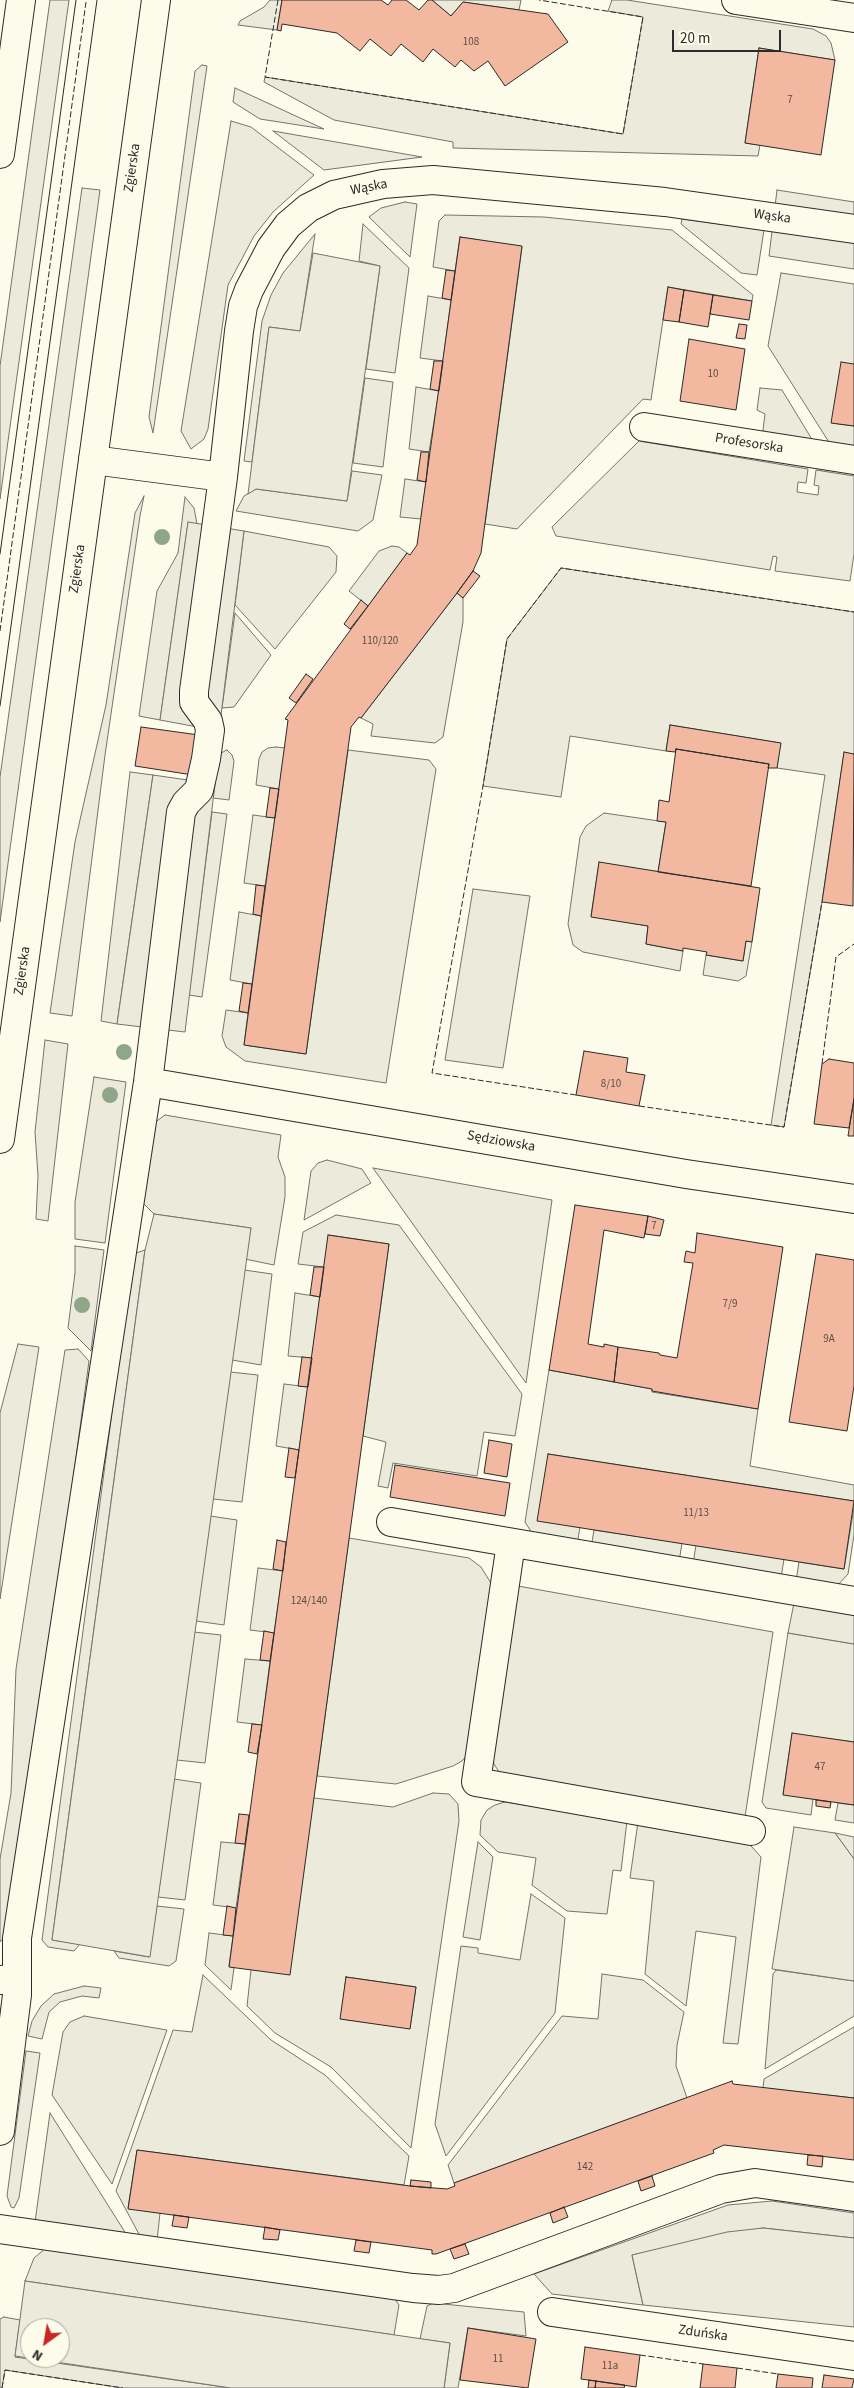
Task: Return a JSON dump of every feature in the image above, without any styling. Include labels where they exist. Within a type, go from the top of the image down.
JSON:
[{"type":"main road","points":[[0,154],[8,34],[21,0]]},
{"type":"main road","name":"Zgierska","points":[[0,1139],[156,0]]},
{"type":"main road","points":[[736,0],[854,18]]},
{"type":"main road","name":"Wąska","points":[[0,2131],[17,1995],[8,1979],[17,1938],[148,1082],[181,812],[186,803],[200,790],[203,782],[210,730],[208,721],[194,702],[194,691],[223,477],[239,331],[249,290],[271,248],[288,225],[308,208],[334,195],[383,184],[433,180],[665,202],[854,229]]},
{"type":"main road","name":"Profesorska","points":[[644,427],[854,460]]},
{"type":"main road","points":[[93,460],[223,477]]},
{"type":"main road","name":"Sędziowska","points":[[148,1082],[686,1174],[854,1199]]},
{"type":"main road","points":[[391,1522],[854,1601]]},
{"type":"main road","points":[[511,1543],[476,1782],[751,1831]]},
{"type":"main road","points":[[0,2229],[439,2290],[454,2288],[721,2189],[755,2183],[854,2196]]},
{"type":"main road","name":"Zduńska","points":[[552,2312],[854,2356]]},
{"type":"shaded area","points":[[50,0],[69,0],[0,499],[0,366]]},
{"type":"shaded area","points":[[270,0],[282,0],[277,30],[238,25],[240,21],[264,7]]},
{"type":"shaded area","points":[[432,0],[521,0],[519,10],[463,2],[451,16]]},
{"type":"shaded area","points":[[612,0],[627,0],[813,29],[826,36],[831,43],[835,60],[759,48],[745,143],[760,145],[758,156],[453,148],[453,142],[334,120],[264,82],[265,77],[623,134],[643,17],[608,11]]},
{"type":"shaded area","points":[[202,65],[207,66],[153,433],[149,417],[195,71]]},
{"type":"shaded area","points":[[235,88],[324,129],[260,119],[233,102]]},
{"type":"shaded area","points":[[231,121],[251,127],[314,175],[273,212],[254,236],[228,285],[208,429],[204,439],[191,449],[181,431]]},
{"type":"shaded area","points":[[273,131],[422,157],[324,170]]},
{"type":"shaded area","points":[[82,188],[100,190],[0,922],[0,777]]},
{"type":"shaded area","points":[[777,190],[854,202],[854,269],[769,256]]},
{"type":"shaded area","points":[[405,202],[417,204],[410,257],[369,217],[381,208]]},
{"type":"shaded area","points":[[445,215],[544,217],[672,230],[753,295],[752,301],[668,287],[651,400],[643,399],[517,529],[485,524],[522,247],[460,237],[455,271],[433,267],[439,221]]},
{"type":"shaded area","points":[[682,219],[764,230],[757,275],[741,273],[681,224]]},
{"type":"shaded area","points":[[363,224],[409,268],[395,373],[366,369],[380,266],[359,261]]},
{"type":"shaded area","points":[[315,234],[300,331],[269,327],[252,462],[244,461],[262,321],[271,295],[283,273]]},
{"type":"shaded area","points":[[313,253],[380,266],[347,501],[256,489],[248,494],[269,327],[300,331]]},
{"type":"shaded area","points":[[781,273],[854,284],[854,364],[832,423],[854,426],[854,451],[832,447],[768,346]]},
{"type":"shaded area","points":[[428,296],[451,300],[443,361],[420,358]]},
{"type":"shaded area","points":[[365,378],[393,382],[383,467],[353,463]]},
{"type":"shaded area","points":[[416,387],[439,391],[429,452],[409,449]]},
{"type":"shaded area","points":[[760,388],[782,390],[816,446],[770,438],[763,430],[765,414],[757,410]]},
{"type":"shaded area","points":[[639,441],[808,469],[806,483],[798,482],[797,492],[818,495],[819,486],[814,485],[816,470],[854,476],[854,554],[850,581],[775,571],[777,557],[773,556],[770,570],[556,536],[552,527]]},
{"type":"shaded area","points":[[352,471],[382,475],[373,520],[358,531],[236,511],[244,496],[256,489],[347,501]]},
{"type":"shaded area","points":[[405,479],[426,482],[421,519],[400,517]]},
{"type":"shaded area","points":[[144,496],[105,755],[72,1016],[50,1013],[75,842],[106,705],[135,513]]},
{"type":"shaded area","points":[[185,497],[194,508],[197,524],[188,523],[160,720],[139,716],[157,591],[178,553]]},
{"type":"shaded area","points":[[188,522],[244,531],[219,731],[160,720]]},
{"type":"shaded area","points":[[244,531],[329,547],[337,556],[336,572],[275,649],[235,605]]},
{"type":"shaded area","points":[[392,546],[399,547],[407,553],[368,606],[349,591],[379,551]]},
{"type":"shaded area","points":[[561,568],[854,612],[854,754],[844,753],[822,902],[784,1127],[771,1125],[825,775],[777,768],[780,743],[670,725],[666,751],[570,736],[561,797],[483,786],[507,639]]},
{"type":"shaded area","points":[[457,593],[463,598],[463,622],[443,737],[435,743],[371,736],[373,724],[361,718]]},
{"type":"shaded area","points":[[235,613],[271,655],[234,707],[222,708]]},
{"type":"shaded area","points":[[268,748],[285,748],[279,789],[256,785],[259,759],[262,752]]},
{"type":"shaded area","points":[[227,750],[232,755],[234,761],[229,800],[213,798],[218,759],[221,753]]},
{"type":"shaded area","points":[[348,750],[429,760],[436,769],[386,1083],[245,1061],[226,1047],[222,1036],[226,1010],[248,1013],[244,1045],[306,1054]]},
{"type":"shaded area","points":[[130,772],[153,775],[117,1024],[101,1021]]},
{"type":"shaded area","points":[[153,775],[215,784],[185,1032],[117,1024]]},
{"type":"shaded area","points":[[212,812],[227,814],[202,997],[189,995]]},
{"type":"shaded area","points":[[604,813],[666,822],[658,872],[599,863],[591,916],[648,926],[646,944],[683,951],[680,971],[583,952],[573,945],[568,924],[580,837],[586,826]]},
{"type":"shaded area","points":[[253,815],[275,818],[265,886],[244,883]]},
{"type":"shaded area","points":[[473,889],[530,896],[503,1068],[445,1060]]},
{"type":"shaded area","points":[[239,912],[261,916],[252,984],[230,980]]},
{"type":"shaded area","points":[[746,941],[752,942],[746,976],[738,981],[703,975],[706,955],[743,961]]},
{"type":"shaded area","points":[[45,1040],[68,1044],[48,1221],[36,1219],[38,1176],[35,1132]]},
{"type":"shaded area","points":[[94,1077],[126,1082],[105,1243],[75,1239],[75,1202]]},
{"type":"shaded area","points":[[165,1115],[281,1135],[278,1157],[285,1177],[285,1197],[274,1265],[245,1259],[251,1228],[154,1214],[143,1203],[154,1123]]},
{"type":"shaded area","points":[[327,1160],[362,1169],[371,1183],[304,1220],[311,1171],[318,1163]]},
{"type":"shaded area","points":[[373,1168],[552,1200],[526,1383]]},
{"type":"shaded area","points":[[154,1214],[251,1228],[150,1957],[52,1940],[145,1250]]},
{"type":"shaded area","points":[[336,1215],[399,1225],[522,1394],[515,1436],[484,1432],[477,1476],[393,1463],[388,1488],[378,1486],[386,1442],[363,1436],[389,1244],[329,1235],[324,1267],[298,1264],[303,1232]]},
{"type":"shaded area","points":[[75,1246],[104,1250],[91,1351],[68,1328],[75,1273]]},
{"type":"shaded area","points":[[145,1250],[52,1940],[80,1944],[74,1951],[48,1947],[42,1940],[133,1254]]},
{"type":"shaded area","points":[[244,1270],[272,1274],[261,1365],[232,1360]]},
{"type":"shaded area","points":[[295,1293],[320,1297],[312,1358],[288,1356]]},
{"type":"shaded area","points":[[18,1344],[39,1347],[0,1599],[0,1413]]},
{"type":"shaded area","points":[[78,1349],[89,1361],[14,1917],[8,1933],[0,1942],[0,1859],[11,1793],[16,1669],[65,1350]]},
{"type":"shaded area","points":[[549,1370],[652,1389],[652,1392],[758,1409],[750,1466],[854,1485],[854,1501],[548,1454],[580,1527],[577,1545],[535,1538],[525,1522]]},
{"type":"shaded area","points":[[230,1372],[258,1375],[242,1502],[213,1499]]},
{"type":"shaded area","points":[[284,1384],[308,1387],[299,1450],[276,1446]]},
{"type":"shaded area","points":[[854,1507],[854,1535],[848,1574],[836,1587],[796,1581],[799,1562],[844,1569]]},
{"type":"shaded area","points":[[210,1516],[237,1520],[224,1625],[196,1621]]},
{"type":"shaded area","points":[[594,1530],[682,1543],[679,1562],[591,1548]]},
{"type":"shaded area","points":[[349,1538],[469,1558],[481,1567],[494,1588],[468,1754],[462,1761],[453,1766],[396,1784],[317,1776]]},
{"type":"shaded area","points":[[696,1545],[784,1559],[781,1578],[693,1564]]},
{"type":"shaded area","points":[[258,1568],[283,1571],[274,1633],[250,1630]]},
{"type":"shaded area","points":[[518,1586],[773,1632],[745,1817],[501,1775],[494,1764],[491,1753]]},
{"type":"shaded area","points":[[797,1588],[854,1597],[854,1644],[788,1633]]},
{"type":"shaded area","points":[[194,1632],[221,1635],[205,1763],[177,1760]]},
{"type":"shaded area","points":[[788,1633],[854,1644],[854,1742],[792,1734],[783,1794],[813,1799],[811,1815],[766,1808],[762,1802]]},
{"type":"shaded area","points":[[245,1659],[270,1661],[262,1725],[237,1722]]},
{"type":"shaded area","points":[[174,1779],[201,1783],[185,1900],[158,1897]]},
{"type":"shaded area","points":[[433,1793],[449,1794],[458,1804],[459,1821],[411,2148],[331,2067],[275,2033],[247,2006],[251,1970],[314,1798],[393,1807]],"holes":[[[346,1977],[416,1987],[410,2028],[341,2019]]]},
{"type":"shaded area","points":[[505,1802],[627,1821],[621,1871],[613,1870],[607,1914],[567,1911],[532,1885],[536,1858],[498,1852],[480,1835],[481,1820],[487,1810]]},
{"type":"shaded area","points":[[838,1803],[854,1805],[854,1823],[835,1820]]},
{"type":"shaded area","points":[[638,1822],[743,1837],[761,1857],[738,2044],[723,2043],[736,1937],[696,1931],[686,2006],[645,1974],[654,1881],[630,1878]]},
{"type":"shaded area","points":[[794,1827],[835,1833],[854,1859],[854,1981],[772,1969]]},
{"type":"shaded area","points":[[835,1833],[854,1837],[854,1859]]},
{"type":"shaded area","points":[[221,1842],[245,1844],[236,1908],[213,1905]]},
{"type":"shaded area","points":[[478,1842],[493,1857],[480,1940],[463,1937]]},
{"type":"shaded area","points":[[531,1894],[565,1918],[555,2013],[446,2156],[435,2124],[461,1946],[478,1948],[478,1953],[520,1960]]},
{"type":"shaded area","points":[[157,1906],[184,1909],[176,1961],[169,1966],[119,1958],[114,1951],[149,1957]]},
{"type":"shaded area","points":[[209,1933],[233,1936],[229,1966],[234,1968],[231,1990],[205,1965]]},
{"type":"shaded area","points":[[776,1970],[854,1981],[854,2016],[765,2069],[773,1974]]},
{"type":"shaded area","points":[[602,1974],[643,1980],[684,2012],[677,2045],[676,2066],[687,2098],[454,2183],[448,2165],[562,2016],[598,2019]]},
{"type":"shaded area","points":[[203,1975],[271,2040],[325,2075],[409,2156],[404,2185],[137,2150],[128,2208],[160,2213],[157,2241],[141,2238],[116,2191],[173,2030],[192,2032]]},
{"type":"shaded area","points":[[84,1986],[101,1988],[99,1998],[82,1996],[60,2002],[49,2012],[42,2039],[28,2036],[32,2021],[41,2006],[54,1994]]},
{"type":"shaded area","points":[[84,2016],[167,2030],[112,2184],[52,2095],[63,2032],[70,2022]]},
{"type":"shaded area","points":[[854,2027],[854,2098],[763,2088],[764,2079]]},
{"type":"shaded area","points":[[26,2051],[40,2053],[19,2198],[14,2208],[11,2207],[7,2196]]},
{"type":"shaded area","points":[[50,2113],[128,2237],[35,2222]]},
{"type":"shaded area","points":[[772,2201],[854,2213],[854,2238],[763,2228],[632,2255],[643,2305],[552,2294],[534,2274],[728,2205]]},
{"type":"shaded area","points":[[763,2228],[854,2238],[854,2327],[643,2305],[632,2255],[727,2232]]},
{"type":"shaded area","points":[[46,2248],[393,2296],[399,2305],[394,2335],[25,2281],[34,2258]]},
{"type":"shaded area","points":[[25,2281],[450,2343],[444,2388],[231,2388],[70,2364],[70,2318],[20,2318]]},
{"type":"shaded area","points":[[433,2303],[524,2312],[526,2336],[468,2328],[458,2388],[444,2388],[450,2343],[420,2339],[427,2306]]},
{"type":"shaded area","points":[[4,2317],[20,2320],[15,2357],[20,2358],[20,2368],[70,2368],[70,2365],[231,2388],[123,2388],[5,2370],[2,2388],[0,2388],[0,2319]]},
{"type":"shaded area","points":[[20,2318],[20,2357],[15,2356]]},
{"type":"building","points":[[282,0],[381,0],[388,5],[392,0],[406,0],[419,10],[428,0],[432,0],[451,16],[463,2],[548,14],[568,42],[505,86],[488,61],[474,71],[461,60],[455,67],[433,49],[423,62],[401,44],[391,56],[370,39],[360,51],[337,33],[282,24],[281,31],[277,30]]},
{"type":"building","points":[[759,48],[835,60],[821,155],[745,143]]},
{"type":"building","points":[[460,237],[522,246],[481,553],[473,571],[457,593],[361,718],[359,717],[351,727],[306,1054],[244,1045],[287,728],[288,720],[285,719],[407,553],[410,555],[417,545]]},
{"type":"building","points":[[446,270],[455,271],[451,300],[442,298]]},
{"type":"building","points":[[668,287],[684,290],[679,322],[663,320]]},
{"type":"building","points":[[684,290],[713,295],[708,327],[679,322]]},
{"type":"building","points":[[713,295],[752,301],[749,320],[710,314]]},
{"type":"building","points":[[739,324],[747,325],[745,339],[736,338]]},
{"type":"building","points":[[689,339],[745,349],[736,410],[680,401]]},
{"type":"building","points":[[434,361],[443,361],[439,391],[430,389]]},
{"type":"building","points":[[841,362],[854,364],[854,426],[831,423]]},
{"type":"building","points":[[421,452],[429,452],[426,482],[417,480]]},
{"type":"building","points":[[473,571],[480,576],[463,598],[457,593]]},
{"type":"building","points":[[361,600],[368,606],[350,629],[344,624]]},
{"type":"building","points":[[306,674],[313,679],[296,703],[289,698]]},
{"type":"building","points":[[670,725],[781,743],[777,768],[768,768],[769,764],[676,749],[675,752],[666,751]]},
{"type":"building","points":[[141,727],[199,735],[193,775],[135,766]]},
{"type":"building","points":[[676,749],[769,764],[751,886],[658,872],[666,822],[657,821],[659,800],[669,802]]},
{"type":"building","points":[[844,752],[854,754],[853,906],[822,902]]},
{"type":"building","points":[[270,788],[279,789],[275,818],[266,817]]},
{"type":"building","points":[[599,862],[760,888],[752,942],[746,941],[743,961],[706,955],[707,952],[683,948],[683,951],[646,944],[648,926],[591,917]]},
{"type":"building","points":[[256,885],[265,886],[261,916],[253,914]]},
{"type":"building","points":[[243,983],[252,984],[248,1013],[239,1011]]},
{"type":"building","points":[[584,1051],[628,1058],[626,1072],[645,1075],[639,1106],[576,1095]]},
{"type":"building","points":[[829,1059],[854,1063],[854,1099],[849,1128],[814,1124],[822,1064]]},
{"type":"building","points":[[854,1099],[854,1136],[848,1136]]},
{"type":"building","points":[[575,1205],[648,1216],[644,1238],[604,1230],[588,1344],[604,1347],[604,1344],[618,1347],[614,1382],[549,1370]]},
{"type":"building","points":[[648,1216],[664,1220],[660,1236],[645,1234]]},
{"type":"building","points":[[697,1233],[783,1247],[758,1409],[652,1391],[652,1389],[614,1382],[618,1347],[659,1353],[660,1355],[677,1358],[693,1263],[684,1262],[686,1251],[695,1253]]},
{"type":"building","points":[[328,1235],[389,1244],[290,1975],[229,1967]]},
{"type":"building","points":[[816,1254],[854,1260],[854,1386],[847,1431],[789,1422]]},
{"type":"building","points":[[314,1267],[324,1267],[320,1297],[310,1295]]},
{"type":"building","points":[[302,1357],[312,1358],[308,1387],[298,1386]]},
{"type":"building","points":[[489,1440],[512,1444],[507,1477],[484,1473]]},
{"type":"building","points":[[289,1448],[299,1450],[295,1478],[285,1477]]},
{"type":"building","points":[[548,1454],[854,1501],[844,1569],[537,1521]]},
{"type":"building","points":[[395,1465],[510,1483],[505,1516],[390,1497]]},
{"type":"building","points":[[277,1540],[286,1542],[283,1571],[273,1569]]},
{"type":"building","points":[[264,1631],[274,1633],[270,1661],[260,1660]]},
{"type":"building","points":[[252,1724],[262,1725],[257,1754],[248,1752]]},
{"type":"building","points":[[792,1733],[854,1742],[854,1805],[783,1795]]},
{"type":"building","points":[[816,1800],[831,1802],[830,1808],[816,1806]]},
{"type":"building","points":[[239,1814],[249,1815],[245,1844],[235,1843]]},
{"type":"building","points":[[227,1906],[236,1908],[233,1936],[223,1935]]},
{"type":"building","points":[[346,1977],[416,1987],[410,2029],[340,2019]]},
{"type":"building","points":[[732,2081],[733,2084],[854,2098],[854,2160],[724,2145],[713,2150],[714,2153],[436,2254],[432,2254],[432,2250],[128,2209],[137,2150],[410,2186],[447,2189],[455,2186],[454,2183]]},
{"type":"building","points":[[808,2155],[823,2156],[822,2167],[807,2165]]},
{"type":"building","points":[[652,2176],[655,2186],[641,2191],[638,2181]]},
{"type":"building","points":[[411,2180],[431,2182],[431,2188],[410,2186]]},
{"type":"building","points":[[564,2207],[568,2217],[553,2223],[550,2213]]},
{"type":"building","points":[[174,2215],[189,2217],[187,2228],[172,2226]]},
{"type":"building","points":[[265,2227],[280,2230],[278,2240],[263,2239]]},
{"type":"building","points":[[356,2240],[371,2242],[369,2253],[354,2251]]},
{"type":"building","points":[[465,2244],[469,2254],[454,2259],[450,2249]]},
{"type":"building","points":[[468,2328],[536,2339],[528,2388],[460,2380]]},
{"type":"building","points":[[585,2347],[640,2355],[636,2387],[581,2379]]},
{"type":"building","points":[[703,2364],[737,2368],[735,2388],[700,2388]]},
{"type":"building","points":[[778,2374],[813,2378],[812,2388],[776,2388]]},
{"type":"building","points":[[824,2375],[854,2379],[852,2388],[822,2388]]},
{"type":"building","points":[[589,2380],[596,2381],[595,2388],[588,2388]]},
{"type":"building","points":[[596,2381],[625,2385],[624,2388],[595,2388]]},
{"type":"tram line","points":[[0,554],[76,0]]},
{"type":"tram line","points":[[0,706],[97,0]]},
{"type":"fence","points":[[278,0],[265,77],[623,134],[643,17],[539,0]]},
{"type":"fence","points":[[0,631],[86,2]]},
{"type":"fence","points":[[576,1095],[432,1073],[507,639],[561,568],[854,612]]},
{"type":"fence","points":[[639,1106],[784,1127],[822,902]]},
{"type":"fence","points":[[822,1064],[836,957],[854,944]]},
{"type":"fence","points":[[640,2355],[703,2364]]},
{"type":"fence","points":[[737,2368],[778,2374]]},
{"type":"fence","points":[[2,2388],[5,2370],[123,2388]]}]
